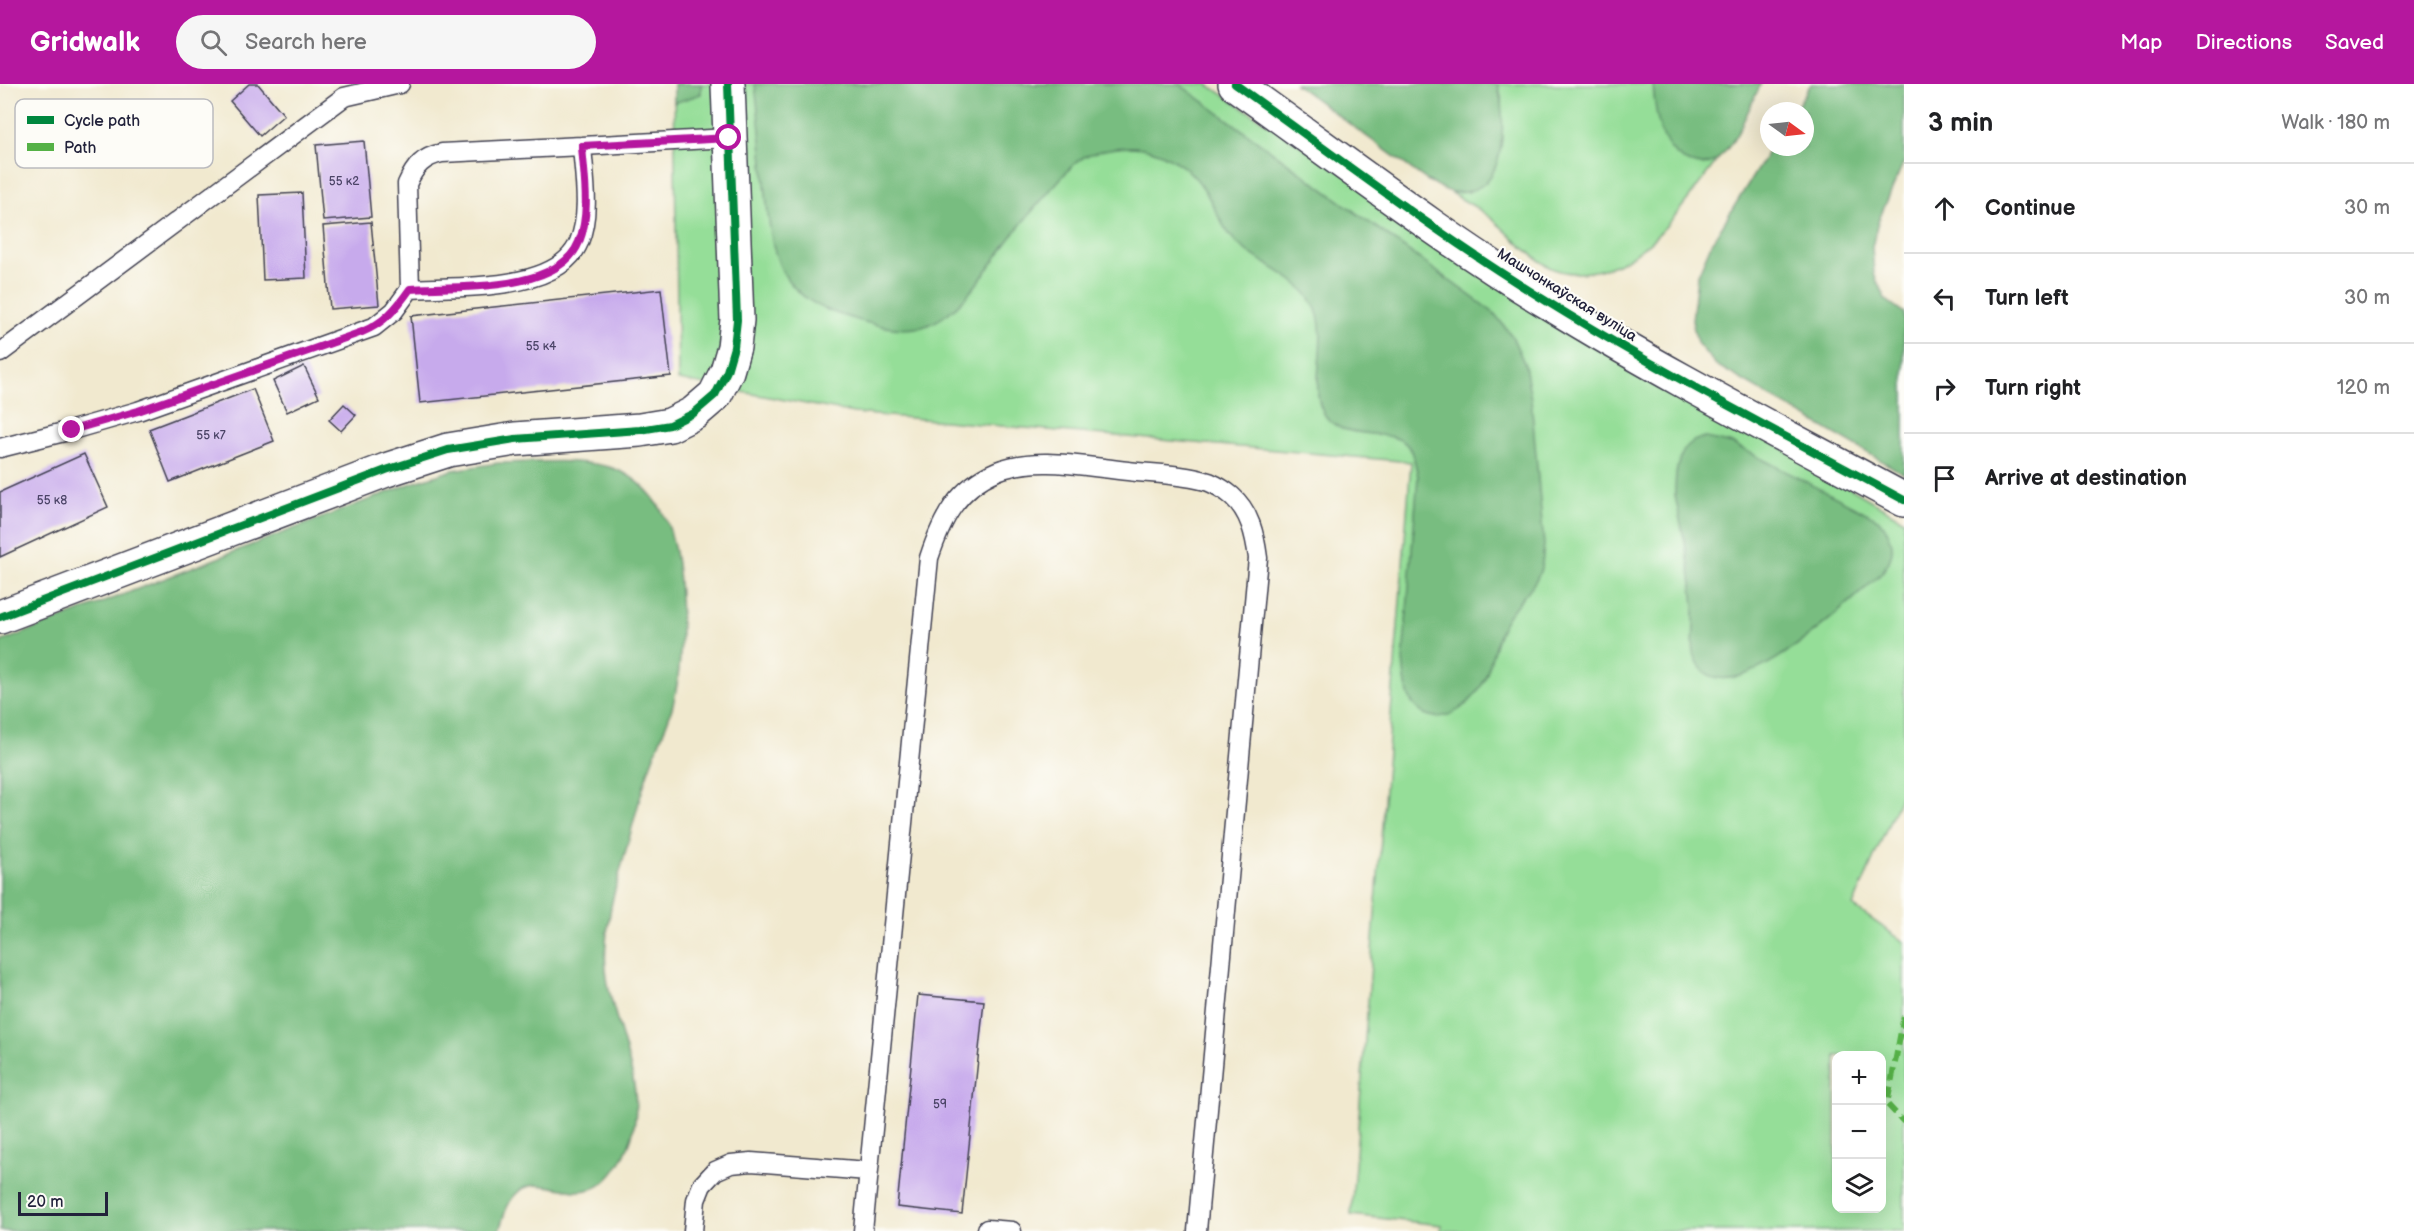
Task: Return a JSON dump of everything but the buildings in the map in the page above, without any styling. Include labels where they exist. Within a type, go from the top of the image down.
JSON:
[{"type":"street","points":[[0,617],[386,471],[448,450],[515,439],[650,429],[670,425],[694,413],[715,394],[727,371],[734,347],[737,320],[728,84]]},
{"type":"street","name":"Машчонкаўская вуліца","points":[[1235,84],[1449,236],[1550,304],[1650,362],[1904,500]]},
{"type":"lane","points":[[0,353],[344,90],[400,84]]},
{"type":"lane","points":[[0,448],[138,411],[362,332],[385,320],[410,289],[407,191],[412,171],[421,161],[442,153],[729,138]]},
{"type":"lane","points":[[410,289],[509,283],[536,277],[561,266],[580,242],[584,227],[582,146]]},
{"type":"lane","points":[[863,1231],[929,558],[939,527],[955,502],[975,484],[997,471],[1023,464],[1052,463],[1187,477],[1212,483],[1233,496],[1247,515],[1255,536],[1258,558],[1197,1231]]},
{"type":"lane","points":[[693,1231],[696,1200],[702,1185],[715,1171],[731,1164],[751,1162],[868,1171]]},
{"type":"lane","points":[[987,1229],[1012,1231]]},
{"type":"green space","points":[[674,84],[1207,84],[1571,323],[1904,520],[1904,788],[1853,906],[1904,942],[1904,1231],[1441,1231],[1441,1225],[1351,1215],[1411,462],[854,413],[678,380]]},
{"type":"green space","points":[[674,84],[701,84],[701,94],[674,103]]},
{"type":"green space","points":[[755,84],[1179,84],[1494,313],[1512,336],[1525,365],[1531,399],[1544,545],[1542,565],[1538,575],[1505,621],[1485,679],[1471,699],[1449,715],[1430,716],[1422,712],[1411,701],[1406,685],[1403,659],[1418,477],[1411,452],[1407,445],[1399,439],[1351,431],[1329,421],[1322,410],[1319,399],[1321,332],[1314,305],[1299,286],[1236,242],[1222,223],[1204,189],[1183,166],[1154,151],[1133,147],[1095,152],[1084,157],[1067,171],[954,309],[942,318],[918,328],[899,329],[879,326],[825,309],[806,298],[792,285],[782,270],[771,232]]},
{"type":"green space","points":[[1295,84],[1498,84],[1501,99],[1502,135],[1500,153],[1494,170],[1485,182],[1472,190],[1451,192],[1444,190],[1428,181]]},
{"type":"green space","points":[[1498,84],[1653,84],[1661,133],[1704,165],[1719,158],[1664,228],[1630,257],[1610,267],[1589,272],[1579,273],[1554,269],[1529,253],[1489,216],[1451,193],[1469,192],[1502,100]]},
{"type":"green space","points":[[1653,84],[1761,84],[1738,132],[1727,149],[1715,161],[1701,165],[1683,160],[1667,143],[1655,108]]},
{"type":"green space","points":[[1811,84],[1904,84],[1904,161],[1878,222],[1872,247],[1874,274],[1885,299],[1904,313],[1904,474],[1716,365],[1697,343],[1692,320],[1697,277],[1712,242],[1765,156],[1814,156],[1814,102],[1800,102]]},
{"type":"green space","points":[[1706,438],[1733,444],[1878,519],[1889,534],[1892,548],[1889,562],[1878,577],[1817,630],[1761,668],[1735,677],[1713,677],[1697,662],[1693,648],[1693,590],[1675,495],[1676,474],[1680,459],[1687,447],[1693,441]]},
{"type":"green space","points":[[498,463],[588,463],[615,469],[632,477],[653,497],[663,513],[673,541],[677,564],[681,641],[676,689],[672,708],[640,798],[613,896],[606,941],[605,962],[609,991],[628,1058],[636,1103],[634,1125],[628,1147],[614,1172],[600,1185],[585,1191],[541,1185],[528,1187],[516,1194],[510,1202],[499,1231],[0,1231],[0,642],[412,483],[453,470]]},
{"type":"marked path","points":[[1904,1016],[1887,1104],[1904,1122]]},
{"type":"cycle path","points":[[0,617],[386,470],[448,450],[515,439],[640,430],[670,425],[694,413],[715,395],[727,371],[734,347],[737,320],[728,84]]},
{"type":"cycle path","points":[[1235,84],[1510,279],[1682,380],[1904,500]]},
{"type":"route","points":[[72,430],[138,411],[374,327],[394,311],[410,289],[509,283],[527,280],[561,266],[580,242],[584,227],[582,146],[729,138]]}]
